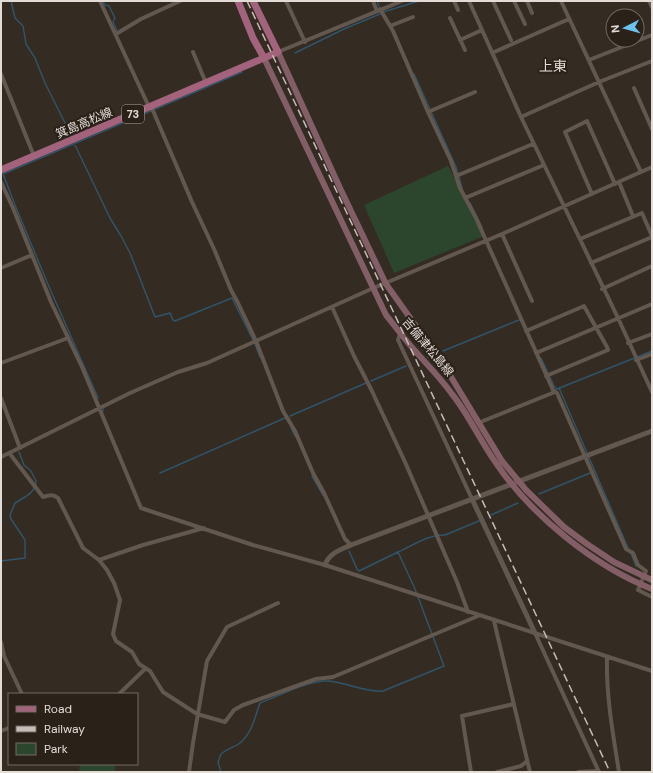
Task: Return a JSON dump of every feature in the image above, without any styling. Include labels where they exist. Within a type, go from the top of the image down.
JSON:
[{"type":"main road","points":[[238,1],[264,58]]},
{"type":"main road","points":[[253,1],[278,52]]},
{"type":"main road","name":"箕島高松線","points":[[1,170],[151,108],[278,52]]},
{"type":"main road","name":"吉備津松島線","points":[[278,52],[386,284],[445,368],[516,483],[540,514],[580,549],[608,567],[652,589]]},
{"type":"main road","name":"吉備津松島線","points":[[264,58],[386,315],[400,334],[438,375],[454,395],[496,464],[564,527],[614,562],[652,580]]},
{"type":"street","points":[[100,1],[151,108],[214,249],[230,290],[238,303],[256,341],[283,411],[295,431],[313,473],[345,539],[351,545]]},
{"type":"street","points":[[117,34],[141,19],[180,1]]},
{"type":"street","points":[[286,1],[305,42]]},
{"type":"street","points":[[373,1],[378,10],[391,25],[458,175],[460,188],[487,240],[548,375],[553,390],[557,393],[587,456],[626,549],[633,553],[638,565],[646,571],[638,590],[652,597]]},
{"type":"street","points":[[278,52],[402,1]]},
{"type":"street","points":[[454,1],[458,10]]},
{"type":"street","points":[[469,1],[533,144],[580,239],[602,289],[618,318],[628,343],[652,392]]},
{"type":"street","points":[[492,1],[511,40]]},
{"type":"street","points":[[514,1],[525,24]]},
{"type":"street","points":[[527,1],[532,14]]},
{"type":"street","points":[[561,1],[641,172]]},
{"type":"street","points":[[649,1],[652,7]]},
{"type":"street","points":[[391,25],[413,17]]},
{"type":"street","points":[[450,18],[465,50]]},
{"type":"street","points":[[492,53],[569,19]]},
{"type":"street","points":[[460,40],[482,30]]},
{"type":"street","points":[[589,60],[652,35]]},
{"type":"street","points":[[193,52],[206,83]]},
{"type":"street","points":[[521,118],[599,82],[652,60]]},
{"type":"street","points":[[1,74],[3,85],[34,156]]},
{"type":"street","points":[[634,88],[652,129]]},
{"type":"street","points":[[430,111],[474,92]]},
{"type":"street","points":[[592,194],[564,132],[587,121],[633,216]]},
{"type":"street","points":[[458,175],[533,144]]},
{"type":"street","points":[[466,197],[544,165]]},
{"type":"street","points":[[1,458],[99,409],[178,372],[207,363],[373,288],[386,284],[502,234],[652,167]]},
{"type":"street","points":[[1,182],[9,197],[51,302],[82,367],[140,508],[253,545],[325,565],[478,616],[652,671]]},
{"type":"street","points":[[580,239],[642,213],[652,237],[591,263]]},
{"type":"street","points":[[502,234],[532,301]]},
{"type":"street","points":[[1,268],[32,255]]},
{"type":"street","points":[[602,289],[652,266]]},
{"type":"street","points":[[538,353],[652,304]]},
{"type":"street","points":[[528,330],[584,306],[608,350],[548,375]]},
{"type":"street","points":[[332,307],[354,356],[372,389],[437,535],[468,612]]},
{"type":"street","points":[[400,334],[398,340],[599,771],[578,772]]},
{"type":"street","points":[[628,343],[652,334]]},
{"type":"street","points":[[1,363],[68,338]]},
{"type":"street","points":[[635,358],[652,354]]},
{"type":"street","points":[[483,421],[555,392]]},
{"type":"street","points":[[1,398],[20,448]]},
{"type":"street","points":[[325,565],[327,559],[334,553],[351,545],[652,431]]},
{"type":"street","points":[[10,454],[43,497],[50,495],[58,498],[83,548],[99,560],[107,570],[120,600],[114,625],[114,637],[116,641],[132,652],[139,664],[150,671],[163,692],[197,714],[226,722],[234,710],[243,706],[316,679],[333,677],[478,616]]},
{"type":"street","points":[[99,560],[143,545],[204,528]]},
{"type":"street","points":[[189,772],[197,714],[207,661],[227,627],[278,603]]},
{"type":"street","points":[[494,621],[530,772]]},
{"type":"street","points":[[1,642],[4,656],[22,693]]},
{"type":"street","points":[[607,657],[608,692],[619,772]]},
{"type":"street","points":[[120,693],[145,669]]},
{"type":"street","points":[[471,772],[462,716],[514,704]]},
{"type":"street","points":[[497,772],[521,766],[527,761]]},
{"type":"green space","points":[[448,166],[484,236],[394,273],[364,205]]},
{"type":"green space","points":[[80,765],[115,765],[115,772],[80,772],[79,768]]},
{"type":"waterway","points":[[11,1],[15,18],[23,26],[26,44],[35,58],[45,83],[72,137]]},
{"type":"waterway","points":[[103,1],[105,5],[109,6],[115,18],[113,22],[118,33]]},
{"type":"waterway","points":[[377,1],[379,6]]},
{"type":"waterway","points":[[383,12],[419,1]]},
{"type":"waterway","points":[[295,53],[344,29],[380,14]]},
{"type":"waterway","points":[[98,398],[47,282],[3,174],[242,72]]},
{"type":"waterway","points":[[414,74],[456,167],[462,188]]},
{"type":"waterway","points":[[74,143],[110,218],[130,253],[155,317],[170,313],[175,321],[232,298],[253,340]]},
{"type":"waterway","points":[[470,203],[482,227]]},
{"type":"waterway","points":[[443,351],[519,320]]},
{"type":"waterway","points":[[255,344],[260,357]]},
{"type":"waterway","points":[[541,358],[554,386],[557,389],[652,351]]},
{"type":"waterway","points":[[428,357],[432,355]]},
{"type":"waterway","points":[[371,381],[406,366]]},
{"type":"waterway","points":[[290,416],[366,383]]},
{"type":"waterway","points":[[559,388],[628,548]]},
{"type":"waterway","points":[[160,473],[285,418]]},
{"type":"waterway","points":[[291,428],[295,436]]},
{"type":"waterway","points":[[1,561],[25,558],[25,540],[11,519],[10,515],[15,503],[34,489],[36,481],[31,471],[24,465],[19,452]]},
{"type":"waterway","points":[[539,494],[590,473]]},
{"type":"waterway","points":[[312,476],[323,495]]},
{"type":"waterway","points":[[491,515],[518,503]]},
{"type":"waterway","points":[[221,772],[218,762],[221,754],[244,739],[253,724],[260,703],[294,689],[320,681],[335,682],[369,690],[383,691],[444,666],[415,589],[398,552],[427,538],[445,535],[479,521]]},
{"type":"waterway","points":[[349,551],[359,571],[398,552]]},
{"type":"waterway","points":[[631,553],[636,566]]},
{"type":"railway","points":[[247,1],[610,772]]},
{"type":"district","name":"上東","points":[[553,66]]}]
